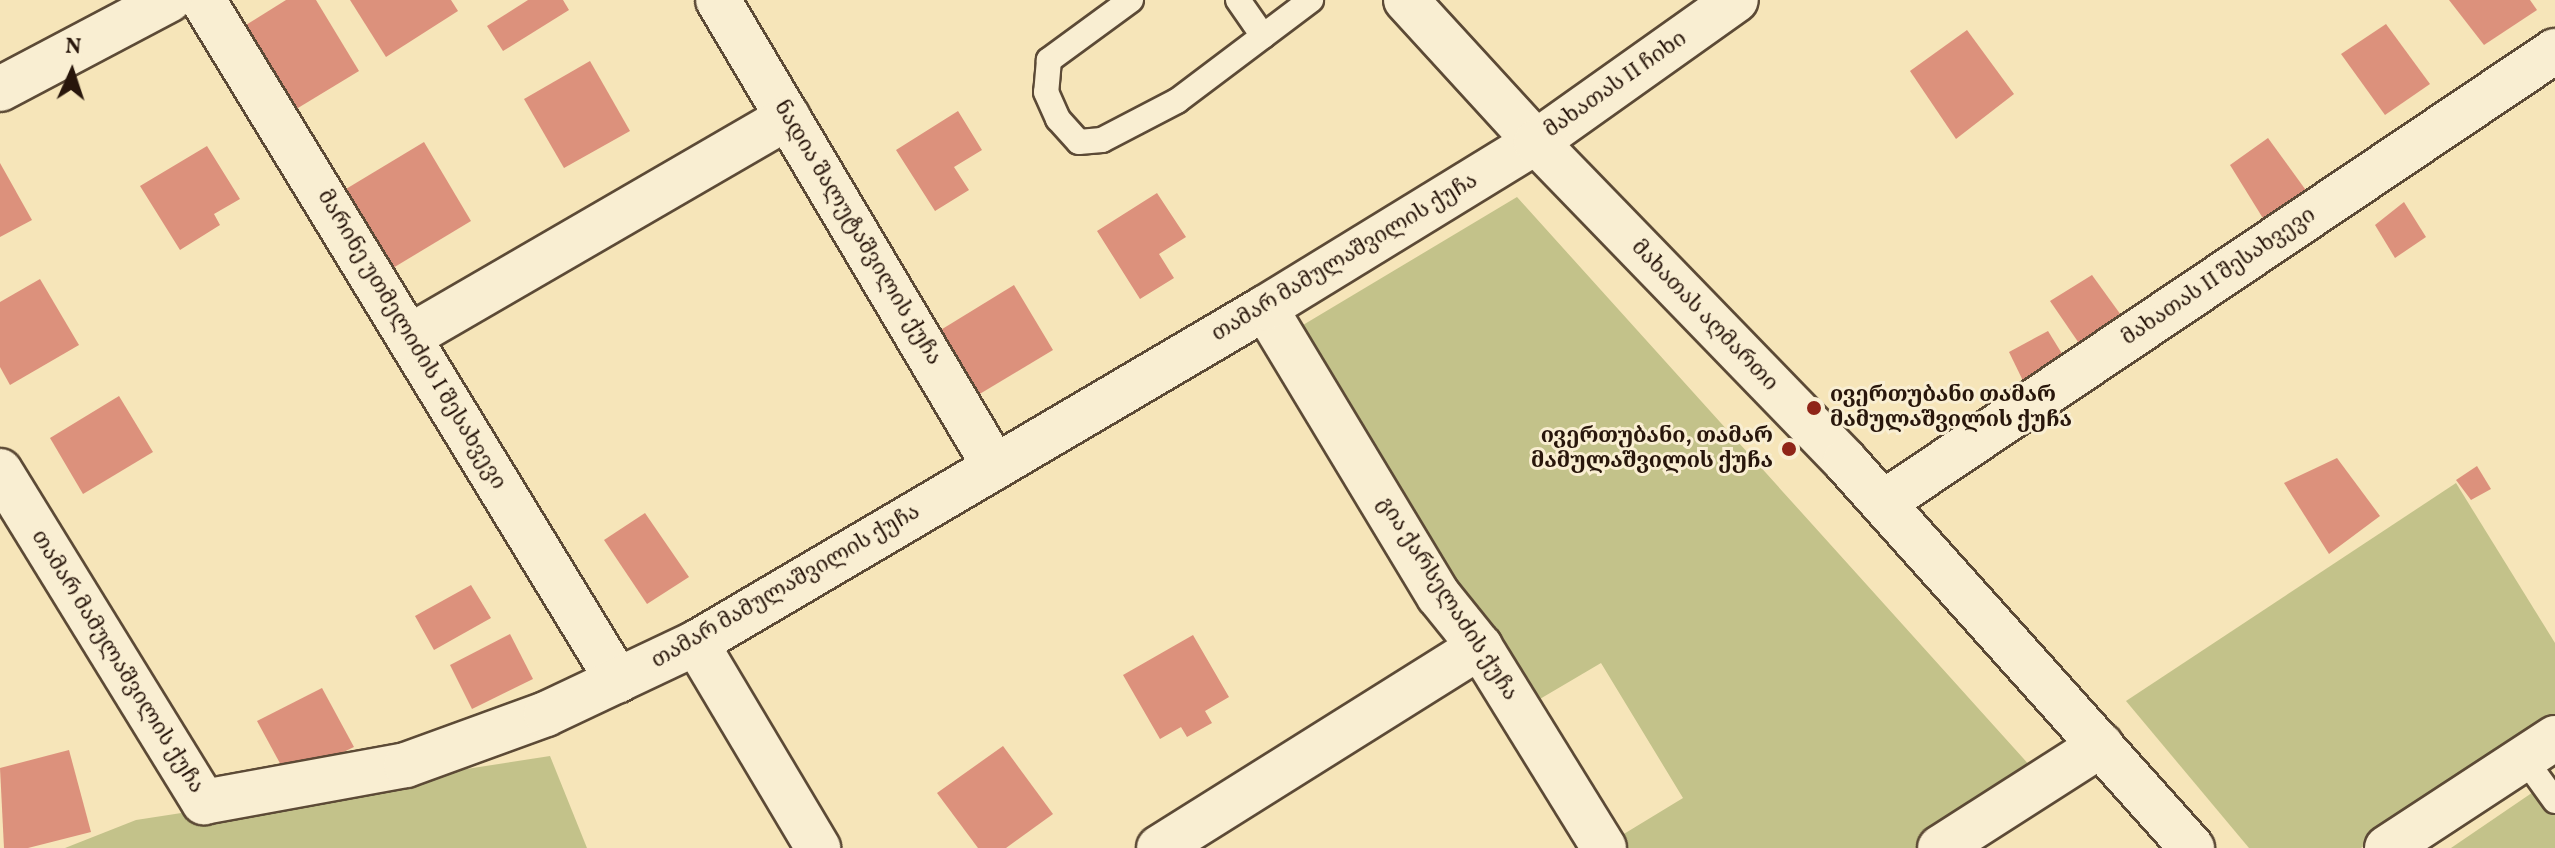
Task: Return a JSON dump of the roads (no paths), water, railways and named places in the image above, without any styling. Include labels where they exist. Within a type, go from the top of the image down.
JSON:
[{"type":"street","points":[[0,89],[169,0]]},
{"type":"street","name":"მარინე უთმელიძის I შესახვევი","points":[[203,0],[618,681]]},
{"type":"street","name":"ნადია შალუტაშვილის ქუჩა","points":[[718,0],[995,467]]},
{"type":"street","name":"მახათას აღმართი","points":[[1406,0],[1536,142],[1883,503],[2192,848]]},
{"type":"street","name":"მახათას II ჩიხი","points":[[1536,142],[1736,0]]},
{"type":"street","name":"მახათას II შესახვევი","points":[[1883,503],[2555,51]]},
{"type":"street","points":[[409,337],[788,117]]},
{"type":"street","name":"თამარ მამულაშვილის ქუჩა","points":[[0,471],[204,802],[406,765],[546,714],[696,643],[1265,308],[1536,142]]},
{"type":"street","name":"გია ქარსელაძის ქუჩა","points":[[1265,308],[1439,596],[1480,647],[1604,848]]},
{"type":"street","points":[[696,643],[818,848]]},
{"type":"street","points":[[1159,848],[1480,647]]},
{"type":"street","points":[[1940,848],[2101,745]]},
{"type":"street","points":[[2387,848],[2540,748]]},
{"type":"lane","points":[[1131,0],[1049,60],[1046,92],[1058,119],[1079,142],[1102,140],[1177,101],[1311,0]]},
{"type":"lane","points":[[1238,0],[1263,36]]},
{"type":"lane","points":[[2540,748],[2555,801]]},
{"type":"place","name":"ივერთუბანი თამარ მამულაშვილის ქუჩა","points":[[1814,408]]},
{"type":"place","name":"ივერთუბანი, თამარ მამულაშვილის ქუჩა","points":[[1789,449]]}]
